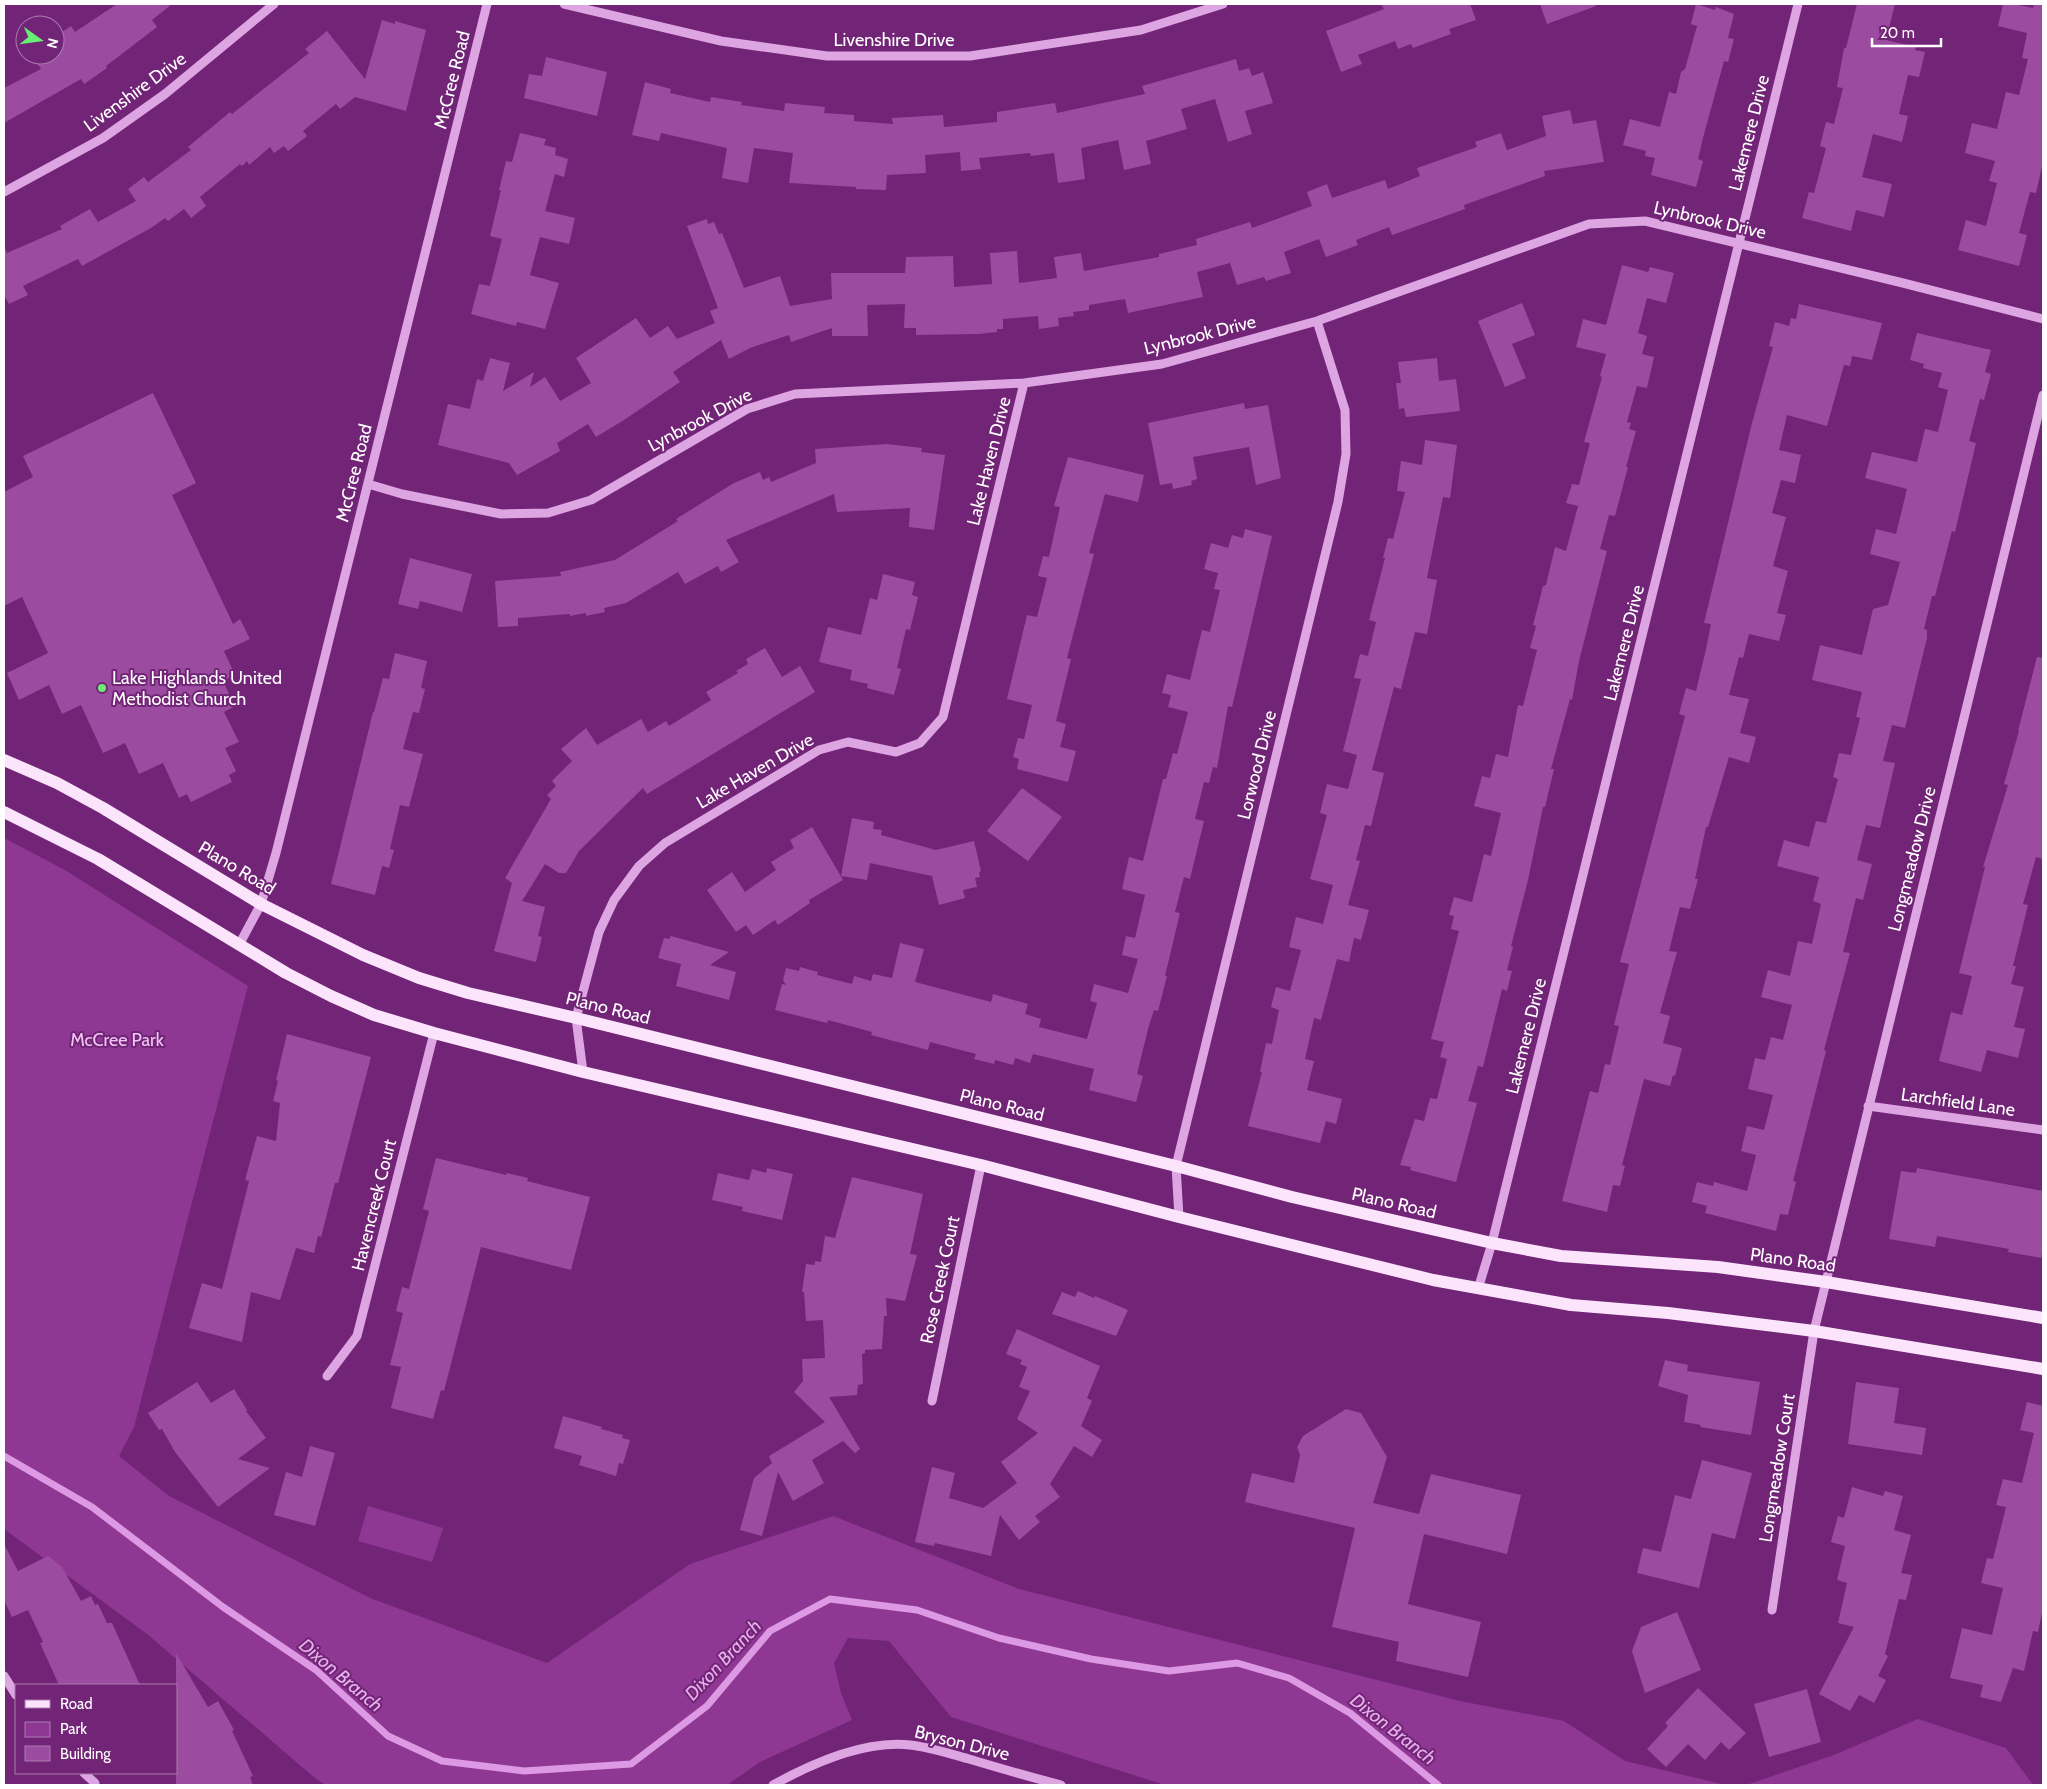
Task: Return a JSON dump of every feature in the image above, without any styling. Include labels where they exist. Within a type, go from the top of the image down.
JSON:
[{"type":"main road","name":"Plano Road","points":[[4,760],[57,783],[103,808],[261,904],[363,955],[419,978],[468,993],[1176,1166],[1292,1197],[1492,1243],[1561,1256],[1718,1267],[1826,1282],[2043,1318]]},
{"type":"main road","points":[[4,812],[98,859],[239,945],[331,996],[374,1014],[434,1033],[583,1072],[981,1165],[1179,1217],[1433,1280],[1571,1305],[1668,1313],[1814,1331],[2043,1369]]},
{"type":"street","name":"Livenshire Drive","points":[[4,192],[103,138],[165,94],[274,4]]},
{"type":"street","name":"McCree Road","points":[[239,945],[261,904],[276,852],[487,4]]},
{"type":"street","name":"Livenshire Drive","points":[[564,4],[721,41],[827,56],[970,56],[1141,30],[1223,4]]},
{"type":"street","name":"Lakemere Drive","points":[[1478,1289],[1492,1243],[1798,4]]},
{"type":"street","name":"Lynbrook Drive","points":[[368,484],[402,494],[501,514],[548,512],[591,500],[747,409],[795,394],[1024,383],[1162,364],[1317,321],[1589,224],[1645,221],[1903,282],[2043,319]]},
{"type":"street","name":"Lorwood Drive","points":[[1179,1217],[1176,1166],[1338,502],[1346,454],[1345,410],[1317,321]]},
{"type":"street","name":"Lake Haven Drive","points":[[583,1072],[576,1018],[599,932],[614,900],[639,866],[665,843],[819,750],[848,742],[896,752],[920,743],[943,717],[1024,383]]},
{"type":"street","name":"Longmeadow Drive","points":[[1814,1331],[2043,395]]},
{"type":"street","name":"Havencreek Court","points":[[327,1376],[357,1336],[434,1033]]},
{"type":"street","name":"Larchfield Lane","points":[[1868,1106],[2043,1130]]},
{"type":"street","name":"Rose Creek Court","points":[[932,1401],[981,1165]]},
{"type":"street","name":"Longmeadow Court","points":[[1772,1610],[1814,1331]]},
{"type":"street","points":[[4,1676],[15,1693]]},
{"type":"street","name":"Bryson Drive","points":[[773,1785],[798,1771],[874,1746],[909,1745],[936,1750],[1060,1785]]},
{"type":"street","points":[[85,1774],[95,1783]]},
{"type":"green space","name":"McCree Park","points":[[4,838],[65,870],[248,986],[134,1427],[119,1456],[169,1496],[370,1598],[547,1663],[690,1564],[833,1516],[1019,1589],[1460,1701],[1564,1721],[1625,1761],[1726,1785],[1165,1785],[951,1717],[889,1641],[848,1638],[834,1663],[841,1693],[852,1720],[760,1762],[727,1785],[326,1785],[316,1779],[147,1634],[4,1529]]},
{"type":"green space","points":[[368,1506],[443,1528],[432,1562],[358,1541]]},
{"type":"green space","points":[[1918,1719],[2006,1748],[2033,1785],[1746,1785],[1834,1755]]},
{"type":"building","points":[[117,4],[172,4],[152,20],[157,27],[106,66],[107,68],[84,84],[81,79],[4,123],[4,88],[41,69],[38,65],[65,65],[65,30],[71,26],[75,32]]},
{"type":"building","points":[[1381,4],[1470,4],[1476,20],[1449,29],[1451,34],[1413,48],[1411,44],[1398,49],[1395,41],[1358,55],[1362,64],[1341,72],[1326,31],[1384,9]]},
{"type":"building","points":[[1540,4],[1596,4],[1596,6],[1547,24]]},
{"type":"building","points":[[1696,4],[1715,10],[1716,7],[1734,14],[1728,38],[1734,39],[1728,62],[1724,61],[1703,138],[1698,159],[1703,161],[1696,187],[1651,175],[1655,158],[1645,156],[1646,151],[1623,145],[1630,119],[1660,127],[1669,92],[1676,94],[1681,72],[1685,69],[1697,26],[1691,24]]},
{"type":"building","points":[[1857,4],[1895,4],[1886,40],[1916,47],[1915,50],[1925,52],[1919,77],[1908,75],[1899,114],[1908,116],[1902,142],[1873,134],[1862,177],[1892,184],[1884,217],[1856,210],[1851,231],[1802,218],[1809,192],[1814,193],[1826,148],[1820,146],[1826,122],[1834,124],[1843,88],[1837,87],[1844,48],[1846,48]]},
{"type":"building","points":[[2003,4],[2033,8],[2034,4],[2043,4],[2043,162],[2036,193],[2030,192],[2019,233],[2027,235],[2019,266],[1958,250],[1966,220],[1986,226],[1997,183],[1989,181],[1995,161],[1965,153],[1972,123],[1997,129],[2006,92],[2019,95],[2028,59],[2022,58],[2027,33],[1998,26]]},
{"type":"building","points":[[382,20],[395,24],[395,21],[426,30],[406,111],[355,97],[340,109],[336,104],[303,131],[307,136],[288,151],[284,146],[274,153],[270,147],[249,165],[247,161],[242,166],[240,164],[200,197],[206,206],[191,218],[184,209],[168,221],[165,218],[151,228],[82,266],[78,259],[23,286],[28,295],[9,304],[4,295],[4,246],[7,253],[62,229],[60,226],[90,209],[98,222],[136,201],[128,189],[144,177],[148,182],[191,150],[188,147],[230,112],[232,114],[309,53],[305,49],[327,31],[365,79]]},
{"type":"building","points":[[546,57],[607,72],[597,116],[524,98],[529,74],[542,76]]},
{"type":"building","points":[[1236,59],[1239,71],[1249,68],[1252,76],[1263,72],[1273,103],[1245,111],[1252,134],[1228,142],[1215,99],[1181,109],[1187,129],[1146,141],[1151,164],[1124,170],[1118,140],[1081,148],[1085,179],[1058,183],[1054,153],[1031,156],[1030,153],[979,158],[981,169],[961,171],[960,152],[925,155],[926,173],[887,175],[886,190],[789,183],[793,153],[754,148],[748,183],[722,178],[727,148],[661,133],[659,141],[632,135],[645,82],[671,89],[670,93],[710,102],[711,97],[742,102],[741,105],[784,111],[785,103],[825,107],[824,113],[854,115],[854,121],[893,124],[892,118],[943,115],[944,127],[997,122],[997,112],[1055,103],[1057,113],[1145,94],[1142,86]]},
{"type":"building","points":[[1570,110],[1573,124],[1596,120],[1604,162],[1544,171],[1545,176],[1464,205],[1465,209],[1392,235],[1389,227],[1356,240],[1358,245],[1326,257],[1319,239],[1284,252],[1291,273],[1266,281],[1264,277],[1237,285],[1230,263],[1197,272],[1203,297],[1128,313],[1125,299],[1089,305],[1089,310],[1073,312],[1074,316],[1058,318],[1059,326],[1039,329],[1038,316],[1003,319],[1003,329],[997,329],[997,332],[979,334],[916,335],[916,328],[904,328],[905,304],[867,305],[868,336],[832,336],[832,328],[791,342],[789,335],[750,348],[729,359],[721,340],[673,372],[680,382],[624,420],[596,437],[588,424],[557,443],[560,451],[517,475],[509,463],[438,445],[448,404],[470,409],[477,379],[483,381],[490,358],[510,363],[503,391],[534,372],[530,387],[545,377],[560,401],[591,383],[576,358],[636,318],[650,338],[668,326],[677,339],[715,323],[710,311],[718,308],[687,226],[707,219],[708,224],[714,222],[719,234],[722,233],[744,288],[780,276],[790,306],[832,299],[831,273],[905,273],[906,257],[953,256],[954,287],[992,284],[990,253],[1017,251],[1019,283],[1057,278],[1054,257],[1081,253],[1084,271],[1159,257],[1159,254],[1197,245],[1196,239],[1250,222],[1252,228],[1312,206],[1307,192],[1327,184],[1332,198],[1385,180],[1388,189],[1420,176],[1417,168],[1477,147],[1475,142],[1501,133],[1507,150],[1546,136],[1542,116]]},
{"type":"building","points":[[520,133],[546,139],[544,145],[556,148],[555,155],[568,159],[564,177],[555,174],[545,211],[575,218],[569,244],[540,237],[530,275],[559,283],[545,329],[517,322],[516,326],[471,314],[479,284],[490,286],[502,239],[490,236],[501,190],[499,190],[506,161],[512,162]]},
{"type":"building","points":[[1622,265],[1648,272],[1650,267],[1674,273],[1666,303],[1647,298],[1638,333],[1647,336],[1642,354],[1654,357],[1647,388],[1637,386],[1627,422],[1631,423],[1629,429],[1636,431],[1626,467],[1628,467],[1615,516],[1609,515],[1600,549],[1607,551],[1579,661],[1572,700],[1570,699],[1551,769],[1554,769],[1545,807],[1543,807],[1528,880],[1511,946],[1513,947],[1507,970],[1512,971],[1507,991],[1502,989],[1483,1067],[1478,1066],[1468,1101],[1477,1103],[1456,1182],[1410,1170],[1411,1167],[1400,1165],[1415,1119],[1424,1121],[1430,1098],[1437,1099],[1447,1059],[1440,1057],[1444,1042],[1431,1039],[1459,931],[1451,929],[1454,916],[1449,915],[1454,897],[1472,902],[1484,854],[1491,856],[1501,813],[1474,806],[1482,776],[1490,778],[1496,754],[1508,757],[1518,705],[1523,706],[1537,650],[1530,648],[1536,626],[1533,625],[1543,586],[1546,585],[1555,547],[1566,551],[1578,506],[1566,503],[1572,484],[1579,485],[1590,443],[1584,442],[1602,377],[1600,376],[1606,354],[1576,347],[1583,319],[1606,325]]},
{"type":"building","points":[[1522,303],[1535,335],[1512,344],[1526,378],[1505,387],[1478,321]]},
{"type":"building","points":[[1799,304],[1882,323],[1872,360],[1852,356],[1850,366],[1844,365],[1827,426],[1787,415],[1779,450],[1801,455],[1795,483],[1781,480],[1772,513],[1786,517],[1773,566],[1788,571],[1777,613],[1786,615],[1779,641],[1749,634],[1743,658],[1739,657],[1729,695],[1749,699],[1740,733],[1756,737],[1749,763],[1729,757],[1708,827],[1706,827],[1695,879],[1698,879],[1690,909],[1680,907],[1669,951],[1677,952],[1660,1013],[1670,1016],[1663,1043],[1682,1048],[1675,1076],[1673,1075],[1670,1086],[1644,1079],[1622,1165],[1625,1166],[1620,1186],[1613,1185],[1607,1212],[1562,1201],[1590,1091],[1598,1093],[1605,1064],[1610,1065],[1619,1026],[1614,1025],[1629,964],[1620,962],[1685,716],[1679,714],[1686,688],[1696,691],[1711,624],[1704,623],[1752,423],[1773,347],[1769,346],[1775,322],[1789,326],[1791,318],[1796,319]]},
{"type":"building","points":[[1917,333],[1991,350],[1985,372],[1991,374],[1984,400],[1980,399],[1969,441],[1976,443],[1955,532],[1952,531],[1935,596],[1932,596],[1924,629],[1927,630],[1927,638],[1905,728],[1892,725],[1883,761],[1895,763],[1880,828],[1866,825],[1857,860],[1872,864],[1863,900],[1856,898],[1843,952],[1850,953],[1824,1050],[1826,1051],[1793,1181],[1796,1182],[1788,1215],[1780,1214],[1776,1231],[1705,1213],[1707,1206],[1692,1202],[1697,1182],[1713,1186],[1714,1182],[1747,1191],[1756,1155],[1741,1151],[1747,1126],[1764,1130],[1773,1095],[1748,1089],[1755,1058],[1765,1060],[1771,1037],[1783,1040],[1792,1005],[1761,997],[1768,970],[1790,976],[1798,941],[1812,944],[1821,904],[1813,901],[1819,877],[1777,866],[1784,840],[1809,847],[1816,821],[1826,823],[1838,779],[1833,777],[1839,753],[1851,755],[1860,718],[1856,717],[1862,692],[1812,680],[1820,645],[1862,655],[1873,609],[1888,605],[1900,562],[1870,554],[1876,529],[1896,534],[1907,489],[1865,478],[1872,452],[1917,462],[1925,429],[1938,432],[1948,390],[1938,387],[1942,373],[1923,368],[1924,364],[1910,360]]},
{"type":"building","points":[[1437,358],[1439,381],[1456,379],[1460,411],[1406,417],[1404,408],[1399,409],[1396,383],[1401,383],[1398,362]]},
{"type":"building","points":[[153,393],[196,483],[172,495],[233,624],[240,619],[250,639],[224,651],[235,675],[223,681],[235,706],[224,712],[239,742],[225,748],[236,771],[229,775],[232,782],[191,802],[187,794],[179,798],[163,763],[139,774],[125,743],[103,753],[81,705],[62,714],[49,685],[19,700],[7,673],[48,653],[22,597],[4,606],[4,492],[33,477],[23,456]]},
{"type":"building","points":[[1244,403],[1245,409],[1268,405],[1281,478],[1256,485],[1249,447],[1193,457],[1197,479],[1191,481],[1192,485],[1173,489],[1172,483],[1160,485],[1148,423]]},
{"type":"building","points":[[1425,440],[1457,445],[1450,498],[1443,497],[1427,578],[1437,580],[1427,634],[1415,632],[1401,689],[1394,687],[1372,770],[1384,773],[1371,826],[1365,825],[1356,860],[1360,861],[1348,905],[1369,910],[1361,940],[1354,938],[1349,962],[1337,959],[1321,1020],[1314,1018],[1305,1059],[1314,1061],[1307,1090],[1342,1099],[1336,1124],[1326,1121],[1320,1143],[1248,1126],[1262,1072],[1260,1072],[1266,1043],[1272,1044],[1279,1010],[1271,1007],[1276,987],[1290,991],[1301,950],[1289,947],[1296,917],[1323,924],[1333,885],[1310,879],[1327,815],[1320,813],[1327,784],[1348,789],[1357,755],[1343,751],[1361,679],[1354,678],[1360,654],[1368,656],[1376,622],[1369,620],[1385,558],[1383,558],[1388,538],[1393,539],[1405,492],[1397,491],[1401,461],[1422,465]]},
{"type":"building","points":[[887,444],[922,448],[921,452],[945,455],[934,530],[909,527],[910,508],[837,512],[834,494],[726,540],[739,562],[721,572],[718,566],[685,584],[678,572],[626,603],[604,608],[605,612],[586,616],[586,613],[570,616],[570,614],[518,618],[518,626],[498,627],[495,581],[561,576],[560,572],[615,560],[734,483],[760,472],[763,480],[769,477],[771,482],[816,463],[815,449]]},
{"type":"building","points":[[1068,457],[1144,475],[1138,502],[1105,494],[1089,553],[1094,554],[1067,658],[1071,659],[1056,721],[1066,724],[1060,747],[1076,751],[1068,782],[1017,769],[1019,759],[1013,757],[1018,738],[1024,739],[1032,705],[1007,699],[1027,615],[1037,617],[1047,578],[1038,576],[1043,556],[1049,557],[1060,507],[1054,506]]},
{"type":"building","points":[[1245,529],[1272,536],[1232,707],[1228,706],[1217,768],[1213,767],[1209,783],[1204,782],[1195,819],[1204,821],[1190,879],[1184,877],[1175,912],[1180,913],[1158,1011],[1154,1010],[1137,1074],[1143,1076],[1136,1102],[1089,1090],[1094,1069],[1033,1054],[1030,1063],[1015,1058],[1013,1065],[995,1060],[994,1064],[974,1059],[976,1054],[930,1042],[928,1050],[871,1035],[872,1032],[828,1020],[827,1023],[775,1010],[782,984],[786,985],[783,980],[786,968],[799,971],[800,967],[818,972],[817,975],[852,984],[854,976],[871,981],[873,974],[892,978],[900,943],[924,949],[915,982],[991,1002],[993,994],[1028,1004],[1025,1014],[1041,1019],[1039,1027],[1087,1039],[1097,1003],[1090,1001],[1094,984],[1128,993],[1138,959],[1122,955],[1126,936],[1135,938],[1145,895],[1122,889],[1129,857],[1143,861],[1163,779],[1166,779],[1173,753],[1177,754],[1188,712],[1168,707],[1171,695],[1162,693],[1167,674],[1190,680],[1202,630],[1210,632],[1220,590],[1214,589],[1218,573],[1204,569],[1211,543],[1228,548],[1232,535],[1243,538]]},
{"type":"building","points":[[410,558],[472,574],[462,612],[420,601],[418,609],[398,604]]},
{"type":"building","points":[[883,574],[915,582],[912,595],[918,597],[910,630],[906,629],[897,668],[901,669],[894,695],[867,688],[868,684],[850,680],[852,670],[819,662],[828,627],[861,635],[870,598],[877,600]]},
{"type":"building","points":[[765,648],[782,677],[800,666],[815,692],[647,794],[643,788],[579,851],[566,873],[559,873],[545,864],[522,901],[545,907],[538,936],[542,937],[536,962],[494,951],[512,883],[505,878],[551,799],[547,795],[556,786],[552,781],[572,761],[561,749],[586,728],[597,745],[641,719],[648,732],[666,721],[669,726],[711,700],[706,692],[738,673],[736,671],[748,664],[746,659]]},
{"type":"building","points":[[395,653],[427,661],[421,688],[425,689],[419,713],[413,712],[403,749],[423,754],[409,807],[400,805],[390,849],[394,850],[389,868],[382,866],[375,895],[331,884],[373,712],[383,678],[389,679]]},
{"type":"building","points":[[2037,657],[2043,658],[2043,859],[2036,857],[2023,904],[2028,905],[2013,966],[2016,966],[2011,984],[2024,987],[2014,1027],[2025,1029],[2018,1058],[1987,1050],[1981,1072],[1939,1061],[1951,1012],[1962,1015],[1972,976],[1959,973],[1985,867],[1983,867],[2008,785],[2004,784]]},
{"type":"building","points":[[1022,788],[1062,817],[1028,861],[987,831]]},
{"type":"building","points":[[852,818],[874,822],[873,829],[882,830],[881,835],[936,850],[974,841],[981,871],[979,872],[980,877],[975,878],[977,887],[963,890],[965,898],[939,905],[932,876],[870,863],[867,880],[841,876]]},
{"type":"building","points":[[812,827],[843,880],[809,900],[810,903],[778,925],[775,920],[753,935],[746,925],[736,932],[707,890],[732,872],[745,892],[776,870],[771,862],[794,848],[790,840]]},
{"type":"building","points":[[671,936],[729,952],[710,965],[736,972],[729,1000],[676,986],[681,964],[658,958],[664,938],[669,939]]},
{"type":"building","points":[[287,1034],[371,1057],[338,1183],[335,1183],[321,1237],[318,1236],[314,1253],[296,1248],[280,1300],[251,1292],[242,1342],[189,1328],[202,1283],[222,1289],[249,1181],[245,1180],[257,1136],[276,1141],[280,1103],[273,1101]]},
{"type":"building","points":[[436,1158],[506,1175],[507,1173],[528,1178],[527,1181],[590,1197],[571,1270],[481,1247],[444,1391],[441,1390],[433,1419],[391,1408],[401,1367],[390,1365],[403,1313],[396,1311],[402,1287],[409,1289],[429,1211],[423,1209]]},
{"type":"building","points":[[767,1168],[793,1174],[782,1220],[742,1211],[743,1207],[712,1200],[718,1173],[749,1180],[752,1169],[766,1173]]},
{"type":"building","points":[[1917,1168],[2043,1191],[2043,1249],[2041,1258],[2008,1252],[2009,1249],[1937,1236],[1935,1247],[1889,1239],[1901,1171],[1916,1173]]},
{"type":"building","points":[[852,1177],[923,1194],[910,1254],[917,1255],[905,1301],[886,1298],[887,1316],[884,1316],[882,1349],[865,1350],[865,1353],[862,1354],[863,1384],[858,1385],[857,1395],[829,1397],[860,1449],[855,1453],[843,1441],[812,1460],[824,1483],[793,1501],[778,1472],[762,1536],[740,1530],[754,1478],[772,1463],[769,1456],[825,1422],[794,1392],[803,1381],[802,1359],[825,1358],[823,1320],[806,1321],[804,1292],[802,1292],[806,1264],[815,1265],[815,1261],[821,1262],[825,1236],[835,1238]]},
{"type":"building","points":[[1078,1291],[1128,1310],[1116,1336],[1052,1314],[1062,1292],[1075,1297]]},
{"type":"building","points":[[1017,1329],[1100,1366],[1087,1398],[1092,1401],[1081,1426],[1102,1440],[1092,1457],[1074,1446],[1050,1484],[1060,1497],[1035,1516],[1040,1522],[1019,1540],[1000,1515],[991,1556],[935,1543],[934,1546],[915,1542],[932,1467],[955,1473],[949,1498],[983,1508],[1017,1483],[1001,1462],[1038,1433],[1017,1419],[1030,1391],[1019,1387],[1027,1367],[1020,1364],[1022,1360],[1006,1354]]},
{"type":"building","points":[[1665,1360],[1688,1365],[1687,1371],[1760,1382],[1751,1435],[1700,1427],[1701,1425],[1684,1422],[1688,1395],[1658,1386]]},
{"type":"building","points":[[197,1382],[211,1403],[234,1389],[246,1411],[266,1438],[238,1459],[270,1468],[218,1507],[175,1452],[162,1429],[159,1430],[148,1413]]},
{"type":"building","points":[[1856,1382],[1899,1388],[1894,1423],[1926,1428],[1922,1455],[1848,1444]]},
{"type":"building","points":[[2027,1402],[2043,1406],[2043,1608],[2038,1632],[2033,1631],[2024,1671],[2013,1668],[2001,1702],[1980,1697],[1983,1685],[1950,1678],[1962,1628],[1992,1635],[2003,1588],[1981,1583],[1987,1558],[1993,1559],[2006,1507],[1996,1505],[2003,1479],[2022,1483],[2034,1433],[2020,1430]]},
{"type":"building","points":[[1346,1409],[1361,1413],[1387,1457],[1373,1503],[1419,1514],[1431,1474],[1521,1495],[1507,1554],[1424,1534],[1408,1604],[1481,1622],[1468,1677],[1396,1661],[1399,1642],[1332,1627],[1355,1528],[1245,1502],[1252,1473],[1294,1483],[1300,1455],[1297,1447],[1303,1436]]},
{"type":"building","points":[[563,1416],[602,1427],[601,1429],[623,1435],[622,1438],[630,1440],[623,1464],[619,1463],[616,1476],[579,1465],[582,1456],[554,1448]]},
{"type":"building","points":[[310,1446],[335,1453],[315,1526],[274,1515],[286,1472],[302,1477]]},
{"type":"building","points":[[1702,1460],[1752,1473],[1735,1539],[1712,1533],[1699,1588],[1637,1573],[1643,1548],[1661,1552],[1675,1495],[1691,1499]]},
{"type":"building","points":[[1852,1487],[1883,1496],[1885,1491],[1903,1496],[1894,1530],[1911,1535],[1901,1573],[1912,1575],[1906,1600],[1899,1599],[1885,1654],[1888,1656],[1878,1676],[1886,1680],[1874,1703],[1859,1695],[1850,1711],[1819,1694],[1854,1627],[1838,1623],[1847,1583],[1837,1580],[1845,1546],[1831,1542],[1838,1516],[1844,1518]]},
{"type":"building","points":[[4,1544],[18,1571],[48,1556],[62,1567],[81,1601],[91,1596],[95,1605],[98,1604],[107,1623],[112,1623],[140,1684],[59,1684],[40,1643],[43,1642],[28,1610],[12,1617],[4,1600]]},
{"type":"building","points":[[1677,1612],[1701,1670],[1645,1693],[1632,1651],[1641,1627]]},
{"type":"building","points":[[176,1653],[208,1707],[218,1701],[234,1730],[232,1731],[253,1776],[250,1777],[253,1785],[176,1785],[176,1774],[178,1774],[178,1684],[176,1684]]},
{"type":"building","points":[[1698,1688],[1746,1733],[1729,1750],[1721,1742],[1705,1760],[1688,1744],[1666,1767],[1647,1749],[1668,1726],[1665,1723]]},
{"type":"building","points":[[1807,1689],[1821,1742],[1769,1757],[1754,1704]]},
{"type":"waterway","name":"Dixon Branch","points":[[4,1456],[92,1507],[223,1607],[316,1670],[388,1736],[442,1761],[524,1771],[631,1764],[707,1706],[770,1631],[830,1599],[917,1610],[999,1638],[1091,1659],[1169,1671],[1237,1663],[1289,1678],[1350,1713],[1438,1785]]},
{"type":"place","name":"Lake Highlands United Methodist Church","points":[[102,688]]}]
